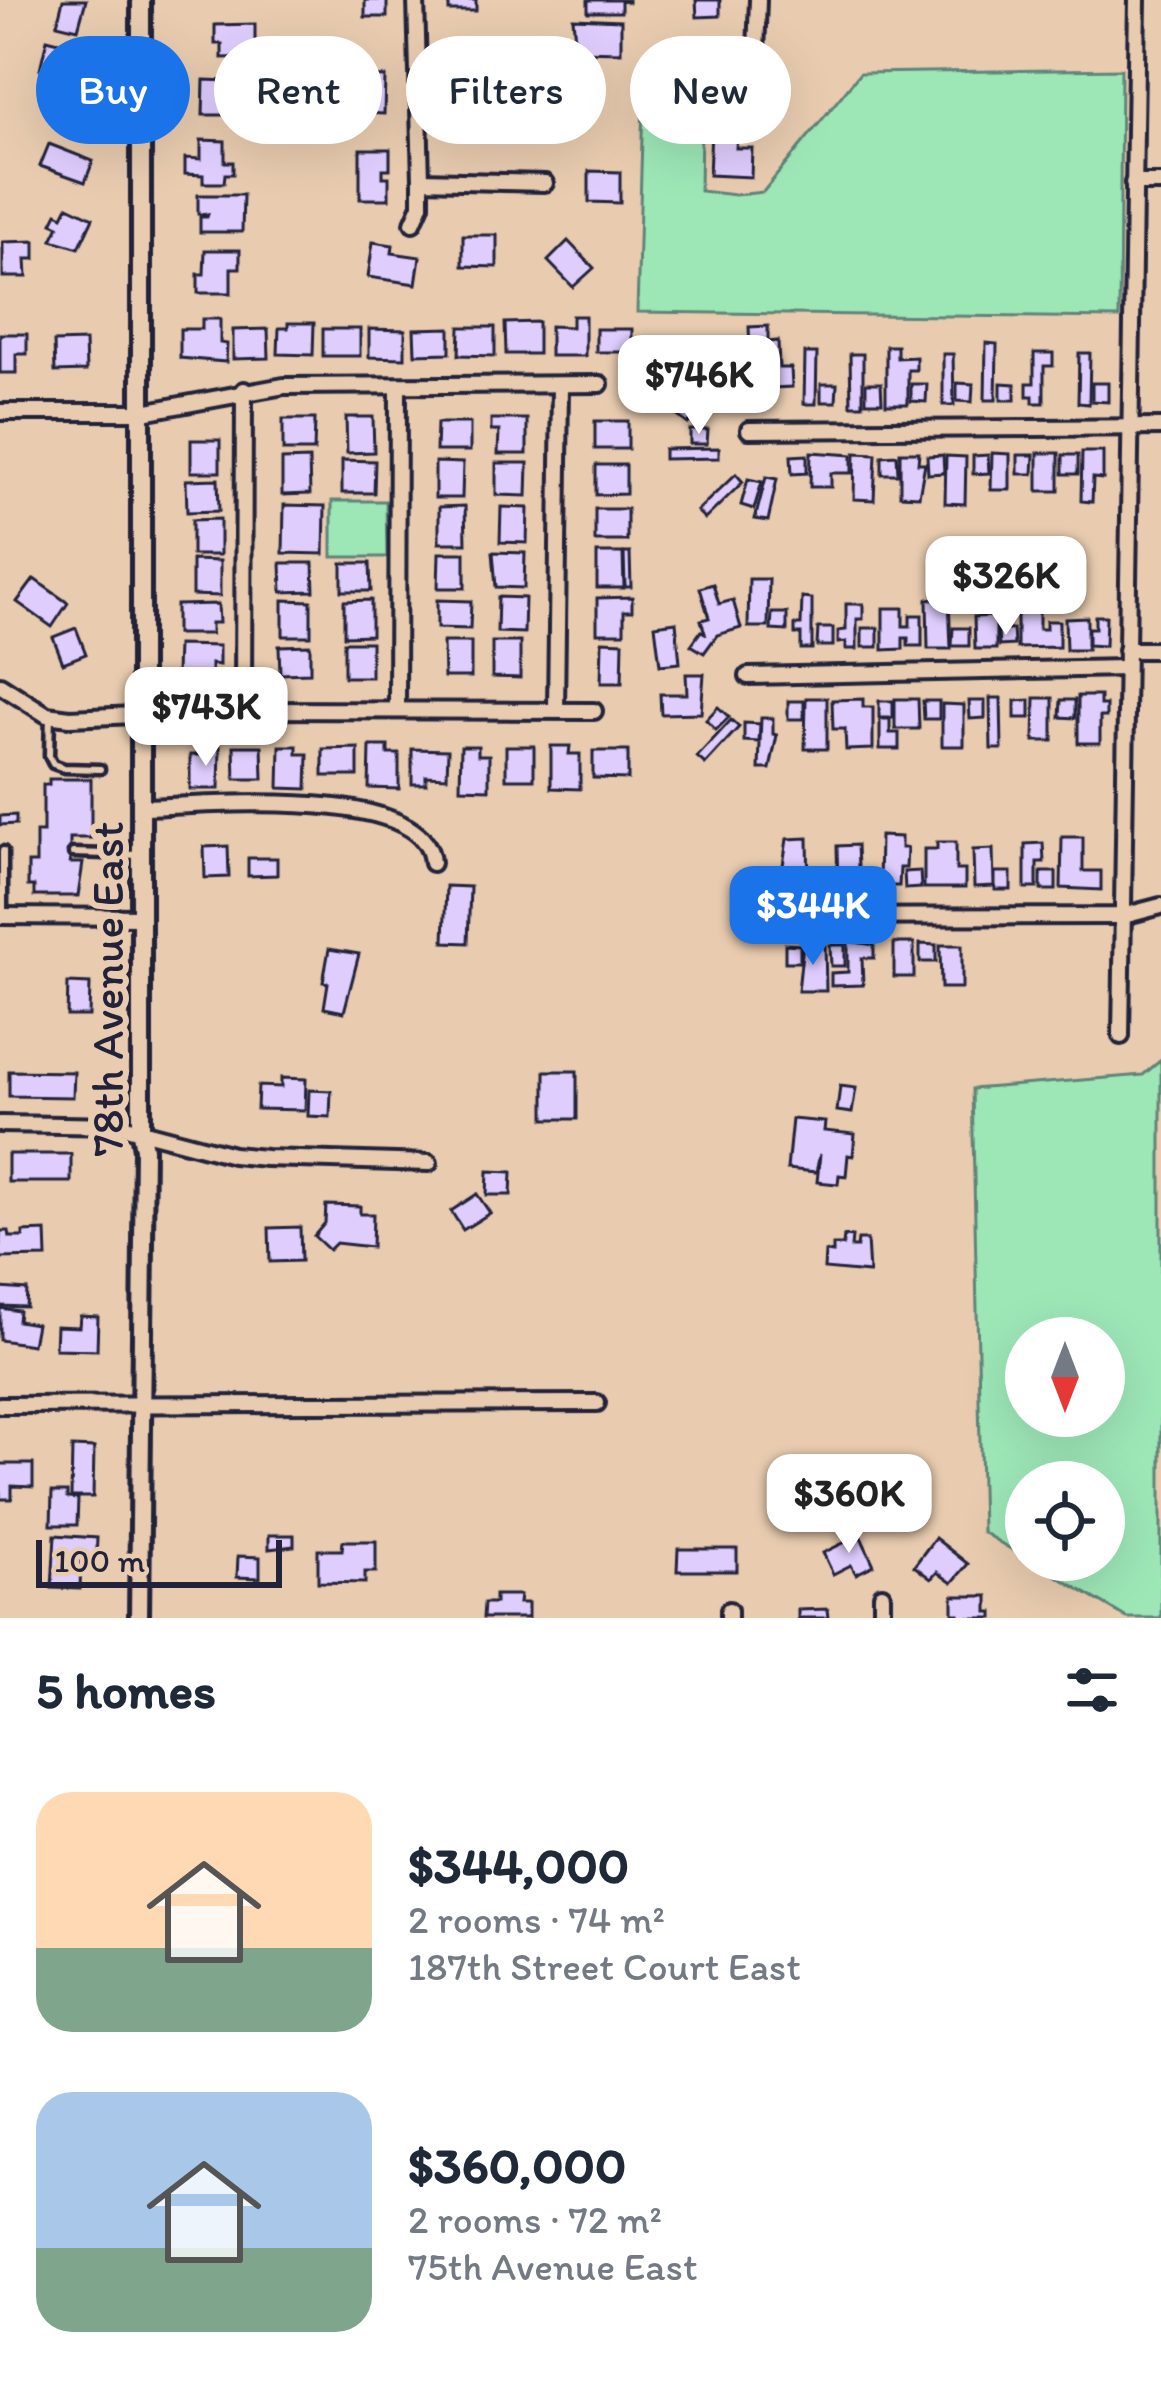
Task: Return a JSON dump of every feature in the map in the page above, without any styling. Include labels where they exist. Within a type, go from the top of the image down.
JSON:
[{"type":"street","name":"78th Avenue East","points":[[139,1618],[144,1149],[141,0]]},
{"type":"street","points":[[413,223],[421,205],[416,0]]},
{"type":"street","points":[[757,36],[758,0]]},
{"type":"street","points":[[1121,1036],[1137,0]]},
{"type":"street","points":[[421,180],[545,183]]},
{"type":"street","points":[[1133,183],[1161,183]]},
{"type":"street","points":[[0,412],[143,412],[284,386],[600,384]]},
{"type":"street","points":[[556,710],[560,385]]},
{"type":"street","points":[[397,710],[398,386]]},
{"type":"street","points":[[243,710],[244,390]]},
{"type":"street","points":[[749,430],[1161,427]]},
{"type":"street","points":[[1126,650],[1161,650]]},
{"type":"street","points":[[748,676],[1126,668]]},
{"type":"street","points":[[0,685],[50,716],[243,710],[594,711]]},
{"type":"street","points":[[144,807],[362,808],[415,830],[427,842],[432,863]]},
{"type":"street","points":[[747,917],[1123,916],[1161,906]]},
{"type":"street","points":[[2,916],[142,917]]},
{"type":"street","points":[[0,1124],[122,1126],[233,1155],[429,1163]]},
{"type":"street","points":[[0,1405],[597,1403]]},
{"type":"street","points":[[882,1595],[882,1618]]},
{"type":"lane","points":[[50,716],[53,764],[100,769]]},
{"type":"lane","points":[[2,916],[3,851]]},
{"type":"lane","points":[[73,854],[143,855]]},
{"type":"green space","points":[[1121,69],[1119,318],[637,312],[642,144],[701,144],[700,191],[763,192],[860,73]]},
{"type":"green space","points":[[332,501],[386,501],[387,557],[332,557]]},
{"type":"green space","points":[[1161,1060],[1161,1618],[1127,1618],[1065,1581],[1125,1581],[1125,1461],[1005,1461],[1005,1546],[982,1532],[972,1089],[1143,1075]]},
{"type":"building","points":[[63,0],[86,0],[78,29],[57,24]]},
{"type":"building","points":[[365,0],[387,0],[387,17],[365,17]]},
{"type":"building","points":[[449,0],[476,0],[476,11],[449,11]]},
{"type":"building","points":[[588,0],[628,0],[628,2],[621,1],[621,12],[588,12]]},
{"type":"building","points":[[696,0],[720,0],[720,16],[697,17]]},
{"type":"building","points":[[573,18],[621,20],[621,52],[606,52],[606,36],[575,36]]},
{"type":"building","points":[[255,24],[255,36],[215,36],[215,25]]},
{"type":"building","points":[[382,77],[385,77],[382,114]]},
{"type":"building","points":[[204,80],[214,80],[214,115],[203,115]]},
{"type":"building","points":[[201,140],[225,144],[225,162],[233,162],[233,174],[225,174],[224,183],[203,183],[203,175],[185,174],[185,158],[201,159]]},
{"type":"building","points":[[49,144],[93,161],[85,182],[40,166]]},
{"type":"building","points":[[710,144],[752,148],[751,177],[709,175]]},
{"type":"building","points":[[360,149],[390,149],[390,169],[383,169],[383,177],[389,177],[389,199],[360,199]]},
{"type":"building","points":[[589,171],[620,172],[620,203],[589,202]]},
{"type":"building","points":[[198,195],[243,195],[242,232],[200,232],[200,217],[208,214],[198,214]]},
{"type":"building","points":[[68,206],[93,218],[79,248],[52,240],[59,226],[52,223]]},
{"type":"building","points":[[463,235],[497,235],[497,267],[463,266]]},
{"type":"building","points":[[35,241],[35,259],[26,259],[27,277],[3,277],[3,242]]},
{"type":"building","points":[[568,241],[594,268],[573,287],[548,261]]},
{"type":"building","points":[[373,242],[393,245],[392,253],[420,257],[416,284],[368,277]]},
{"type":"building","points":[[205,250],[240,250],[240,268],[231,268],[231,293],[198,293]]},
{"type":"building","points":[[572,316],[585,316],[585,356],[550,356],[550,326],[572,327]]},
{"type":"building","points":[[202,319],[220,319],[226,362],[180,358],[180,329],[202,329]]},
{"type":"building","points":[[538,322],[538,354],[506,354],[505,323]]},
{"type":"building","points":[[288,323],[314,323],[313,355],[278,354],[279,328],[288,328]]},
{"type":"building","points":[[768,326],[768,342],[778,341],[779,368],[791,368],[792,387],[752,389],[749,327]]},
{"type":"building","points":[[460,327],[495,327],[495,356],[459,355]]},
{"type":"building","points":[[450,328],[450,353],[415,354],[414,329]]},
{"type":"building","points":[[268,329],[269,358],[233,359],[233,330]]},
{"type":"building","points":[[323,329],[360,329],[360,356],[323,356]]},
{"type":"building","points":[[369,329],[405,330],[405,358],[369,357]]},
{"type":"building","points":[[596,329],[632,329],[632,352],[596,352]]},
{"type":"building","points":[[0,334],[27,334],[27,354],[16,354],[16,373],[0,373]]},
{"type":"building","points":[[85,341],[86,371],[55,372],[54,342]]},
{"type":"building","points":[[986,343],[997,344],[996,400],[985,400]]},
{"type":"building","points":[[886,346],[897,346],[897,358],[916,357],[916,370],[908,370],[908,404],[886,404]]},
{"type":"building","points":[[805,353],[817,353],[816,404],[804,404]]},
{"type":"building","points":[[1034,353],[1053,353],[1053,366],[1044,366],[1044,403],[1033,403],[1033,396],[1027,396],[1027,383],[1034,383]]},
{"type":"building","points":[[1079,353],[1090,353],[1089,404],[1078,403]]},
{"type":"building","points":[[720,354],[725,372],[742,367],[747,386],[721,393],[710,356]]},
{"type":"building","points":[[850,354],[863,354],[863,405],[851,405]]},
{"type":"building","points":[[943,354],[953,354],[954,405],[943,405]]},
{"type":"building","points":[[668,380],[702,405],[688,424],[654,398]]},
{"type":"building","points":[[866,383],[881,383],[882,402],[866,402]]},
{"type":"building","points":[[957,383],[973,384],[972,402],[957,401]]},
{"type":"building","points":[[1001,383],[1015,384],[1015,400],[1001,400]]},
{"type":"building","points":[[1092,383],[1108,383],[1108,402],[1092,401]]},
{"type":"building","points":[[703,384],[718,396],[708,408],[694,396]]},
{"type":"building","points":[[821,384],[837,384],[836,402],[821,402]]},
{"type":"building","points":[[911,384],[927,384],[926,402],[911,401]]},
{"type":"building","points":[[346,417],[373,417],[374,452],[347,453]]},
{"type":"building","points":[[283,419],[315,419],[314,451],[283,451]]},
{"type":"building","points":[[491,419],[527,419],[527,454],[498,454],[499,431],[491,431]]},
{"type":"building","points":[[595,421],[628,421],[628,449],[595,449]]},
{"type":"building","points":[[437,423],[470,423],[470,451],[436,451]]},
{"type":"building","points":[[690,430],[708,430],[707,444],[690,444]]},
{"type":"building","points":[[191,440],[220,440],[220,472],[191,472]]},
{"type":"building","points":[[719,448],[719,458],[664,459],[664,449]]},
{"type":"building","points":[[811,452],[852,455],[852,473],[831,473],[831,487],[810,487]]},
{"type":"building","points":[[900,452],[919,452],[918,463],[925,463],[919,496],[900,495]]},
{"type":"building","points":[[1082,452],[1103,452],[1103,479],[1093,478],[1092,502],[1081,501]]},
{"type":"building","points":[[855,453],[876,454],[874,500],[854,499]]},
{"type":"building","points":[[992,453],[1010,454],[1010,490],[991,490]]},
{"type":"building","points":[[1038,453],[1059,453],[1059,491],[1038,491]]},
{"type":"building","points":[[807,455],[807,473],[792,474],[791,456]]},
{"type":"building","points":[[897,455],[898,474],[882,474],[882,456]]},
{"type":"building","points":[[943,455],[944,473],[928,474],[927,456]]},
{"type":"building","points":[[988,455],[989,473],[973,474],[973,456]]},
{"type":"building","points":[[1018,455],[1034,455],[1033,474],[1018,474]]},
{"type":"building","points":[[1063,455],[1078,455],[1078,474],[1063,474]]},
{"type":"building","points":[[946,456],[966,457],[965,504],[945,503]]},
{"type":"building","points":[[309,459],[310,494],[282,495],[282,460]]},
{"type":"building","points":[[342,460],[375,461],[374,493],[342,493]]},
{"type":"building","points":[[435,462],[463,463],[462,498],[435,498]]},
{"type":"building","points":[[496,463],[528,463],[527,496],[496,495]]},
{"type":"building","points":[[596,465],[626,465],[626,494],[596,495]]},
{"type":"building","points":[[736,474],[743,482],[705,519],[697,511]]},
{"type":"building","points":[[766,477],[777,479],[768,521],[755,519]]},
{"type":"building","points":[[218,479],[219,511],[187,512],[186,480]]},
{"type":"building","points":[[748,479],[762,482],[754,509],[741,505]]},
{"type":"building","points":[[284,505],[325,506],[324,554],[283,553]]},
{"type":"building","points":[[465,506],[466,543],[439,543],[439,507]]},
{"type":"building","points":[[501,507],[528,508],[527,543],[500,542]]},
{"type":"building","points":[[595,509],[627,509],[627,541],[595,541]]},
{"type":"building","points":[[220,519],[220,555],[192,555],[192,520]]},
{"type":"building","points":[[493,552],[525,553],[524,588],[496,587]]},
{"type":"building","points":[[439,553],[465,553],[465,588],[438,588]]},
{"type":"building","points":[[597,553],[623,553],[624,588],[597,588]]},
{"type":"building","points":[[624,553],[630,553],[631,587],[625,587]]},
{"type":"building","points":[[192,560],[220,561],[220,596],[192,595]]},
{"type":"building","points":[[281,563],[313,563],[314,591],[282,592]]},
{"type":"building","points":[[342,563],[370,563],[371,591],[342,591]]},
{"type":"building","points":[[34,579],[68,603],[52,627],[17,602]]},
{"type":"building","points":[[749,579],[769,579],[768,627],[748,627]]},
{"type":"building","points":[[713,584],[719,604],[733,600],[741,628],[717,635],[704,653],[691,645],[701,631],[705,633],[701,620],[709,618],[700,588]]},
{"type":"building","points":[[498,597],[525,598],[524,633],[497,632]]},
{"type":"building","points":[[632,597],[632,611],[624,611],[624,633],[597,633],[597,598]]},
{"type":"building","points":[[802,598],[812,599],[812,649],[801,649],[801,634],[795,634],[795,625],[801,625]]},
{"type":"building","points":[[927,599],[949,599],[951,649],[928,649]]},
{"type":"building","points":[[283,600],[311,601],[311,636],[283,636]]},
{"type":"building","points":[[371,600],[371,635],[344,636],[344,601]]},
{"type":"building","points":[[437,600],[471,601],[470,629],[437,628]]},
{"type":"building","points":[[218,604],[219,623],[211,623],[211,634],[176,634],[176,605]]},
{"type":"building","points":[[846,604],[863,604],[863,619],[857,619],[857,649],[838,643],[838,631],[846,630]]},
{"type":"building","points":[[1039,604],[1039,629],[1046,629],[1046,621],[1059,621],[1059,647],[1017,648],[1017,605]]},
{"type":"building","points":[[883,608],[903,608],[903,626],[910,626],[910,615],[922,615],[922,646],[908,646],[908,638],[903,638],[903,649],[883,650]]},
{"type":"building","points":[[772,613],[787,613],[787,631],[771,630]]},
{"type":"building","points":[[996,616],[996,649],[975,649],[974,617]]},
{"type":"building","points":[[1095,616],[1106,616],[1105,646],[1088,645],[1088,628],[1095,628]]},
{"type":"building","points":[[1087,617],[1087,650],[1066,650],[1065,618]]},
{"type":"building","points":[[676,622],[680,663],[660,665],[655,625]]},
{"type":"building","points":[[76,628],[86,654],[63,663],[53,637]]},
{"type":"building","points":[[818,628],[833,628],[833,646],[817,646]]},
{"type":"building","points":[[862,628],[878,628],[878,647],[862,647]]},
{"type":"building","points":[[953,628],[969,628],[969,646],[952,646]]},
{"type":"building","points":[[1013,629],[1014,645],[999,646],[998,630]]},
{"type":"building","points":[[602,641],[623,642],[622,683],[601,683]]},
{"type":"building","points":[[344,642],[371,642],[371,677],[344,677]]},
{"type":"building","points":[[443,642],[471,642],[471,677],[444,677]]},
{"type":"building","points":[[492,642],[520,642],[520,678],[492,677]]},
{"type":"building","points":[[177,645],[219,646],[219,665],[211,664],[211,675],[176,674]]},
{"type":"building","points":[[310,645],[310,673],[280,674],[279,646]]},
{"type":"building","points":[[686,674],[704,674],[701,713],[661,714],[660,694],[687,694]]},
{"type":"building","points":[[1078,696],[1100,696],[1100,705],[1106,705],[1106,717],[1100,717],[1100,743],[1078,743]]},
{"type":"building","points":[[806,698],[827,698],[827,749],[805,749]]},
{"type":"building","points":[[990,698],[1001,698],[1002,749],[991,749]]},
{"type":"building","points":[[1035,698],[1053,698],[1053,741],[1034,741]]},
{"type":"building","points":[[863,699],[863,707],[873,707],[873,749],[846,750],[845,729],[833,729],[832,700]]},
{"type":"building","points":[[895,699],[918,699],[919,729],[895,729]]},
{"type":"building","points":[[1030,700],[1030,718],[1015,718],[1015,701]]},
{"type":"building","points":[[1061,700],[1075,700],[1075,718],[1060,717]]},
{"type":"building","points":[[788,701],[804,701],[804,719],[788,719]]},
{"type":"building","points":[[879,701],[893,701],[893,718],[879,718]]},
{"type":"building","points":[[923,701],[939,701],[939,719],[924,719]]},
{"type":"building","points":[[969,701],[985,701],[985,718],[970,719]]},
{"type":"building","points":[[942,704],[964,705],[964,746],[942,746]]},
{"type":"building","points":[[718,707],[729,717],[716,730],[706,720]]},
{"type":"building","points":[[761,718],[773,718],[773,734],[777,735],[770,769],[759,769]]},
{"type":"building","points":[[880,719],[890,719],[890,733],[899,733],[899,749],[880,749]]},
{"type":"building","points":[[731,720],[739,727],[705,764],[697,757]]},
{"type":"building","points":[[744,723],[760,724],[759,742],[744,741]]},
{"type":"building","points":[[201,746],[220,746],[219,789],[190,789],[190,755],[201,755]]},
{"type":"building","points":[[234,746],[262,746],[263,779],[235,779]]},
{"type":"building","points":[[280,746],[297,746],[297,754],[308,754],[307,789],[279,788]]},
{"type":"building","points":[[370,746],[388,746],[388,754],[399,754],[399,789],[369,788]]},
{"type":"building","points":[[461,746],[478,746],[478,755],[489,755],[489,789],[460,788]]},
{"type":"building","points":[[506,746],[534,746],[534,779],[506,779]]},
{"type":"building","points":[[551,746],[570,746],[569,754],[580,754],[580,789],[551,788]]},
{"type":"building","points":[[358,748],[358,776],[323,776],[323,749]]},
{"type":"building","points":[[412,749],[448,750],[447,777],[426,776],[426,784],[412,784]]},
{"type":"building","points":[[593,751],[628,751],[628,779],[593,778]]},
{"type":"building","points":[[49,779],[91,779],[91,838],[70,838],[70,863],[83,863],[78,896],[34,896],[34,886],[28,886],[28,863],[36,863],[36,832],[43,832],[43,785],[49,785]]},
{"type":"building","points":[[16,815],[16,824],[0,825],[0,816]]},
{"type":"building","points":[[880,836],[901,837],[901,848],[907,848],[899,886],[879,886]]},
{"type":"building","points":[[1062,837],[1083,837],[1083,871],[1101,871],[1101,890],[1061,888]]},
{"type":"building","points":[[808,838],[809,890],[788,890],[788,872],[782,872],[787,839]]},
{"type":"building","points":[[937,842],[956,842],[956,870],[965,870],[965,888],[924,888],[924,849],[937,849]]},
{"type":"building","points":[[1043,843],[1037,888],[1025,888],[1025,844]]},
{"type":"building","points":[[857,845],[859,890],[838,890],[837,846]]},
{"type":"building","points":[[228,846],[229,877],[205,878],[204,847]]},
{"type":"building","points":[[993,849],[994,886],[974,887],[973,850]]},
{"type":"building","points":[[248,858],[277,858],[277,875],[248,876]]},
{"type":"building","points":[[920,871],[921,888],[905,889],[904,872]]},
{"type":"building","points":[[814,872],[830,872],[830,890],[814,890]]},
{"type":"building","points":[[859,872],[875,872],[875,890],[860,890]]},
{"type":"building","points":[[995,872],[1011,872],[1011,890],[995,890]]},
{"type":"building","points":[[1041,872],[1056,872],[1056,890],[1041,890]]},
{"type":"building","points":[[446,886],[470,887],[468,943],[444,942]]},
{"type":"building","points":[[848,941],[874,945],[874,958],[862,958],[863,985],[831,986],[831,973],[848,972]]},
{"type":"building","points":[[825,943],[826,991],[798,991],[803,944]]},
{"type":"building","points":[[894,943],[914,943],[914,977],[894,977]]},
{"type":"building","points":[[785,944],[800,945],[800,962],[785,962]]},
{"type":"building","points":[[920,944],[936,945],[936,962],[920,962]]},
{"type":"building","points":[[830,945],[845,945],[845,966],[831,966]]},
{"type":"building","points":[[940,945],[962,945],[962,988],[941,988]]},
{"type":"building","points":[[329,949],[359,954],[344,1012],[324,1008]]},
{"type":"building","points":[[68,983],[90,984],[89,1016],[67,1016]]},
{"type":"building","points":[[9,1071],[74,1072],[73,1097],[9,1096]]},
{"type":"building","points":[[545,1071],[577,1071],[577,1119],[545,1119]]},
{"type":"building","points":[[281,1078],[306,1079],[305,1110],[257,1109],[258,1086],[281,1087]]},
{"type":"building","points":[[840,1086],[856,1088],[852,1113],[837,1111]]},
{"type":"building","points":[[309,1090],[331,1091],[330,1117],[308,1116]]},
{"type":"building","points":[[792,1119],[825,1122],[824,1131],[855,1134],[853,1156],[848,1155],[846,1176],[839,1175],[838,1184],[817,1182],[820,1154],[816,1172],[787,1169]]},
{"type":"building","points":[[8,1154],[71,1154],[71,1182],[8,1182]]},
{"type":"building","points":[[488,1171],[512,1172],[511,1195],[487,1195]]},
{"type":"building","points":[[477,1194],[490,1213],[463,1230],[451,1211]]},
{"type":"building","points":[[326,1205],[360,1206],[360,1214],[373,1214],[372,1247],[336,1243],[329,1250],[314,1236],[325,1223]]},
{"type":"building","points":[[300,1227],[301,1261],[270,1262],[269,1228]]},
{"type":"building","points":[[0,1231],[23,1237],[23,1232],[46,1231],[47,1257],[0,1258]]},
{"type":"building","points":[[844,1236],[852,1237],[851,1247],[857,1247],[858,1240],[867,1240],[869,1273],[824,1269],[825,1252],[833,1253],[833,1245],[843,1245]]},
{"type":"building","points":[[0,1288],[27,1290],[26,1307],[0,1306]]},
{"type":"building","points":[[0,1308],[19,1311],[18,1321],[36,1324],[32,1345],[0,1340]]},
{"type":"building","points":[[80,1316],[98,1317],[97,1350],[55,1349],[56,1326],[79,1327]]},
{"type":"building","points":[[72,1447],[94,1448],[93,1497],[71,1497]]},
{"type":"building","points":[[0,1464],[33,1464],[33,1487],[12,1486],[12,1499],[0,1499]]},
{"type":"building","points":[[52,1492],[67,1492],[67,1498],[78,1499],[77,1525],[51,1525]]},
{"type":"building","points":[[55,1535],[97,1538],[96,1560],[81,1559],[80,1589],[52,1588]]},
{"type":"building","points":[[269,1535],[294,1535],[294,1546],[269,1549]]},
{"type":"building","points":[[860,1535],[874,1565],[856,1574],[851,1565],[833,1574],[823,1553]]},
{"type":"building","points":[[935,1538],[968,1564],[952,1583],[937,1572],[931,1579],[914,1566]]},
{"type":"building","points":[[343,1541],[376,1541],[376,1572],[365,1572],[365,1583],[318,1582],[318,1550],[342,1550]]},
{"type":"building","points":[[678,1549],[737,1549],[737,1571],[677,1571]]},
{"type":"building","points":[[238,1556],[260,1557],[260,1578],[237,1577]]},
{"type":"building","points":[[495,1595],[520,1595],[519,1603],[528,1603],[528,1618],[483,1618],[484,1603],[495,1603]]},
{"type":"building","points":[[953,1596],[988,1596],[993,1618],[959,1618],[953,1614]]},
{"type":"building","points":[[828,1609],[829,1618],[798,1618],[798,1610]]}]
